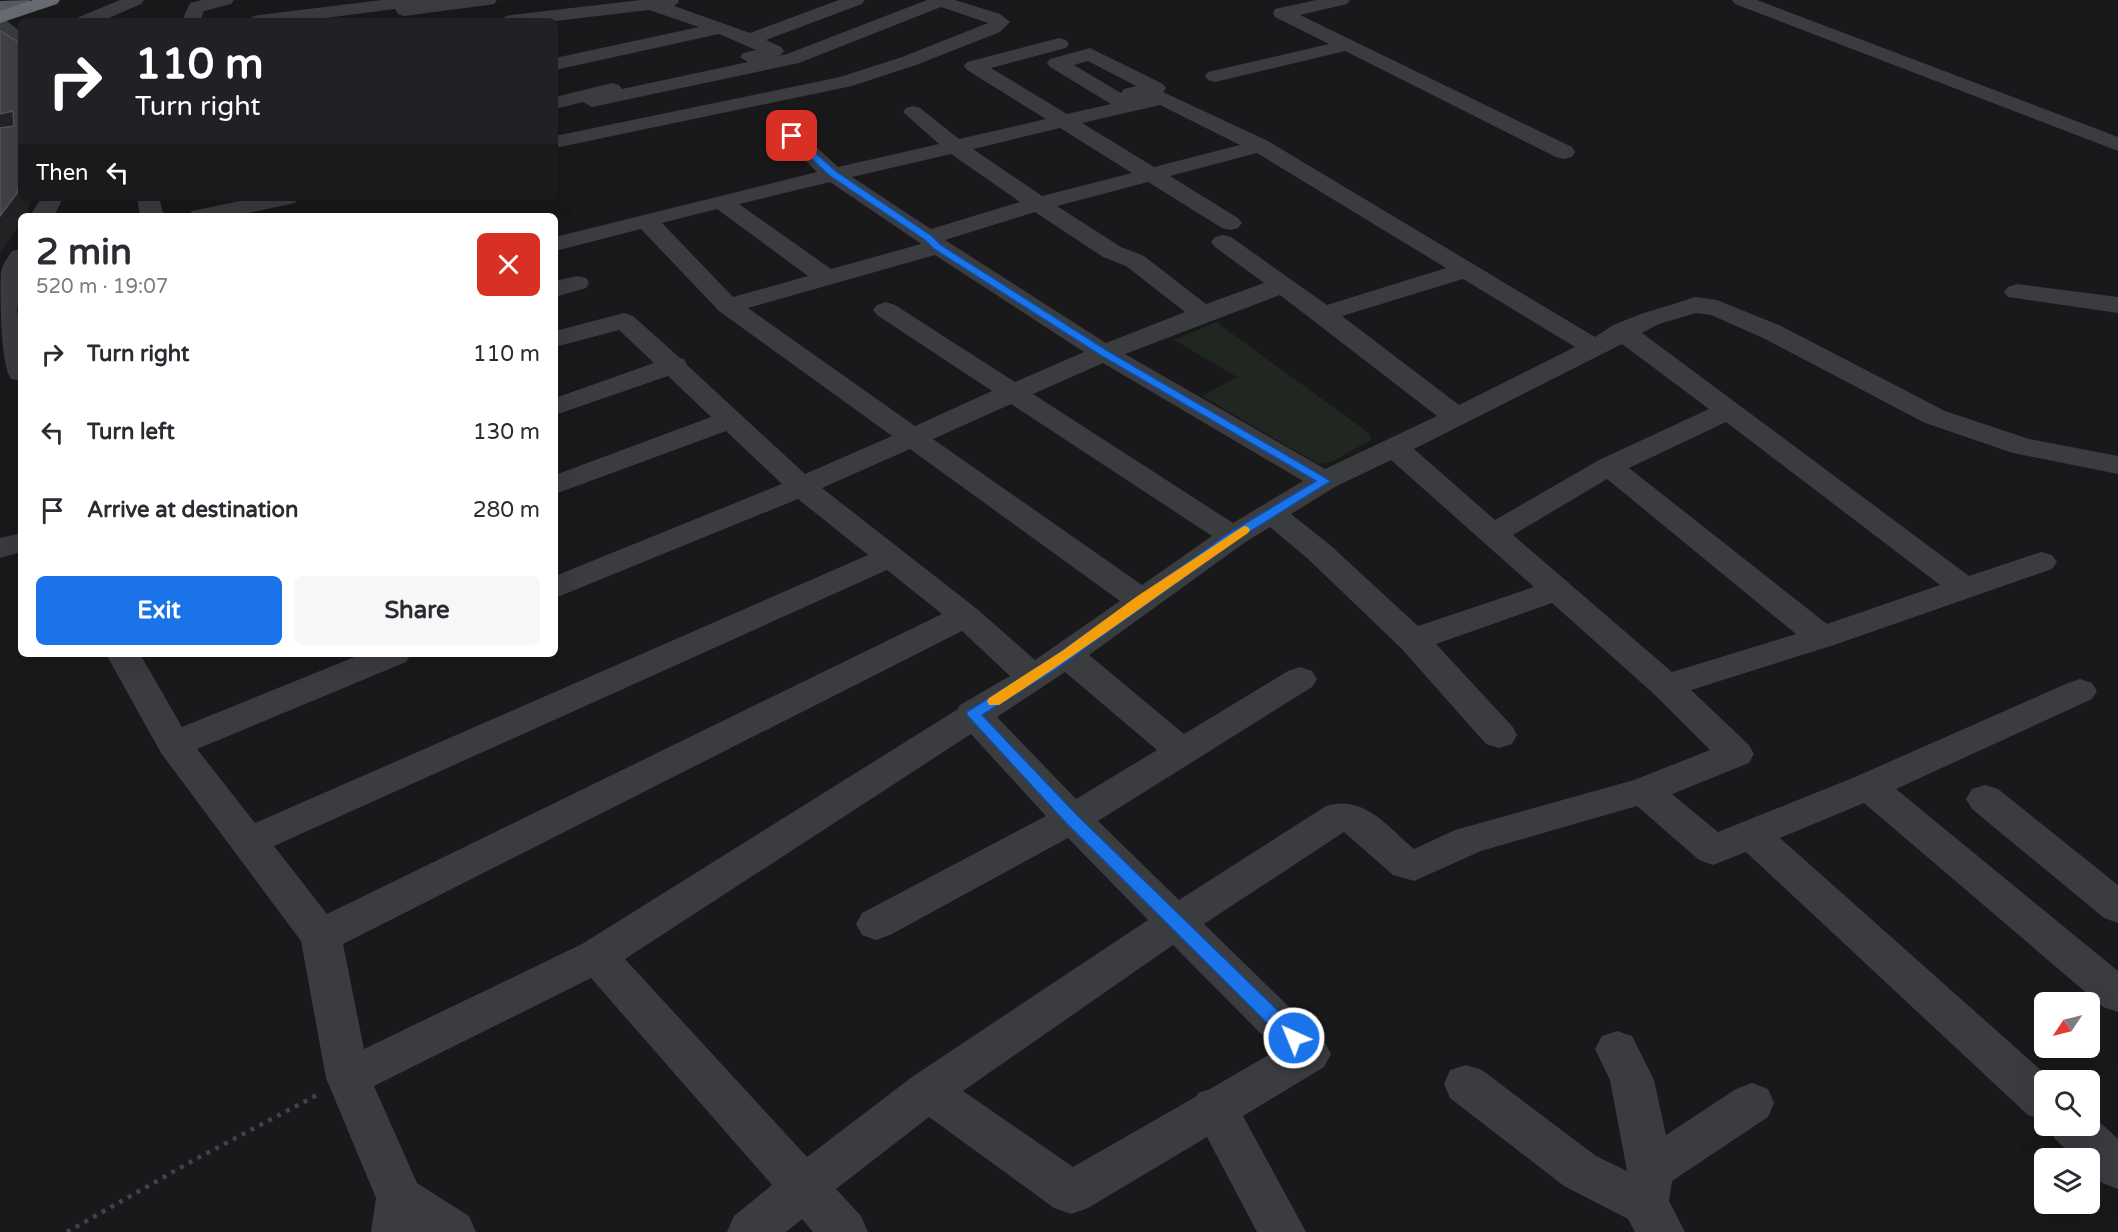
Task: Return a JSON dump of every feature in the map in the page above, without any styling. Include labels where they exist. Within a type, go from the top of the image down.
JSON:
[{"type":"highway","points":[[0,8],[30,0]]},
{"type":"highway","points":[[0,18],[51,0]]},
{"type":"main road","points":[[0,8],[21,0]]},
{"type":"main road","points":[[0,18],[61,0]]},
{"type":"street","points":[[93,18],[135,0]]},
{"type":"street","points":[[192,18],[196,7],[217,0]]},
{"type":"street","points":[[351,18],[425,0]]},
{"type":"street","points":[[285,18],[404,4],[488,0]]},
{"type":"street","points":[[533,18],[648,2],[689,0]]},
{"type":"street","points":[[750,39],[856,0]]},
{"type":"street","points":[[1341,0],[1282,13],[1564,152]]},
{"type":"street","points":[[1741,0],[2118,145]]},
{"type":"street","points":[[466,1],[471,18]]},
{"type":"street","points":[[648,2],[750,39],[845,82]]},
{"type":"street","points":[[558,103],[791,58],[946,2],[1000,22],[993,28],[909,61],[845,82],[558,141]]},
{"type":"street","points":[[567,33],[672,12]]},
{"type":"street","points":[[772,26],[807,13],[820,13]]},
{"type":"street","points":[[0,25],[18,39]]},
{"type":"street","points":[[558,63],[719,29]]},
{"type":"street","points":[[0,37],[18,47]]},
{"type":"street","points":[[1059,44],[974,66],[1153,176],[1227,233],[1280,286],[1323,314],[1457,417]]},
{"type":"street","points":[[1215,76],[1348,45]]},
{"type":"street","points":[[589,98],[614,130]]},
{"type":"street","points":[[558,243],[721,201],[1064,121],[1122,101],[1162,98],[1260,146],[1465,270],[1608,339],[1728,411],[1965,588]]},
{"type":"street","points":[[913,112],[956,147],[1038,204],[1112,252],[1135,261],[1201,312]]},
{"type":"street","points":[[649,123],[663,126],[720,113]]},
{"type":"street","points":[[792,136],[833,174],[933,243],[1104,353],[1324,481]]},
{"type":"street","points":[[728,306],[827,278],[933,243],[1038,204],[1153,176],[1260,146]]},
{"type":"street","points":[[214,213],[272,201]]},
{"type":"street","points":[[721,201],[827,278]]},
{"type":"street","points":[[647,221],[728,306],[910,438],[1141,600]]},
{"type":"street","points":[[18,262],[8,282],[4,311],[18,358]]},
{"type":"street","points":[[1323,314],[1465,270]]},
{"type":"street","points":[[558,587],[802,487],[1013,392],[1201,312],[1280,286]]},
{"type":"street","points":[[2017,292],[2118,305]]},
{"type":"street","points":[[348,1078],[597,956],[973,714],[1033,678],[1233,536],[1324,481],[1457,417],[1650,319],[1695,305],[1717,308],[1772,332],[1935,417],[2023,447],[2118,465]]},
{"type":"street","points":[[886,310],[1233,536]]},
{"type":"street","points":[[558,338],[624,321],[674,365],[802,487],[965,616],[1033,678]]},
{"type":"street","points":[[558,406],[674,365]]},
{"type":"street","points":[[1493,534],[1609,466],[1728,411]]},
{"type":"street","points":[[558,484],[730,420]]},
{"type":"street","points":[[751,1232],[802,1187],[928,1091],[1176,922],[1339,816],[1353,818],[1407,865],[1414,866],[1469,840],[1644,791],[1736,754],[1666,686],[1393,446]]},
{"type":"street","points":[[1609,466],[1822,637]]},
{"type":"street","points":[[1272,513],[1319,552],[1413,640],[1499,735]]},
{"type":"street","points":[[0,549],[18,543]]},
{"type":"street","points":[[250,841],[889,556]]},
{"type":"street","points":[[1666,686],[1822,637],[2041,562]]},
{"type":"street","points":[[1413,640],[1557,590]]},
{"type":"street","points":[[321,936],[965,616]]},
{"type":"street","points":[[1067,655],[1180,750]]},
{"type":"street","points":[[125,657],[174,744],[321,936],[348,1078],[398,1215],[452,1232]]},
{"type":"street","points":[[174,744],[387,657]]},
{"type":"street","points":[[876,924],[1072,819],[1180,750],[1300,679]]},
{"type":"street","points":[[1644,791],[1713,849],[1868,786],[2080,691]]},
{"type":"street","points":[[928,1091],[1071,1193],[1214,1107],[1309,1054],[1072,819],[973,714]]},
{"type":"street","points":[[1868,786],[2118,995]]},
{"type":"street","points":[[1985,799],[2118,907]]},
{"type":"street","points":[[1752,835],[2034,1092]]},
{"type":"street","points":[[597,956],[844,1232]]},
{"type":"street","points":[[1617,1050],[1632,1080],[1652,1202]]},
{"type":"street","points":[[1466,1084],[1580,1171],[1652,1202]]},
{"type":"street","points":[[1652,1202],[1752,1103]]},
{"type":"street","points":[[1214,1107],[1282,1232]]},
{"type":"street","points":[[2083,1136],[2118,1168]]},
{"type":"path","points":[[67,1232],[194,1160],[348,1078]]},
{"type":"shaded area","points":[[1216,322],[1369,433],[1371,440],[1332,462],[1318,464],[1202,396],[1237,377],[1174,340]]},
{"type":"building","points":[[0,31],[18,42],[18,189],[0,216],[0,128],[14,126],[13,111],[0,114]]},
{"type":"slow traffic","points":[[994,701],[1067,655],[1141,600],[1244,530]]},
{"type":"route","points":[[792,136],[833,174],[938,247],[1104,353],[1324,481],[1233,536],[1067,655],[973,714],[1072,819],[1294,1038]]}]
